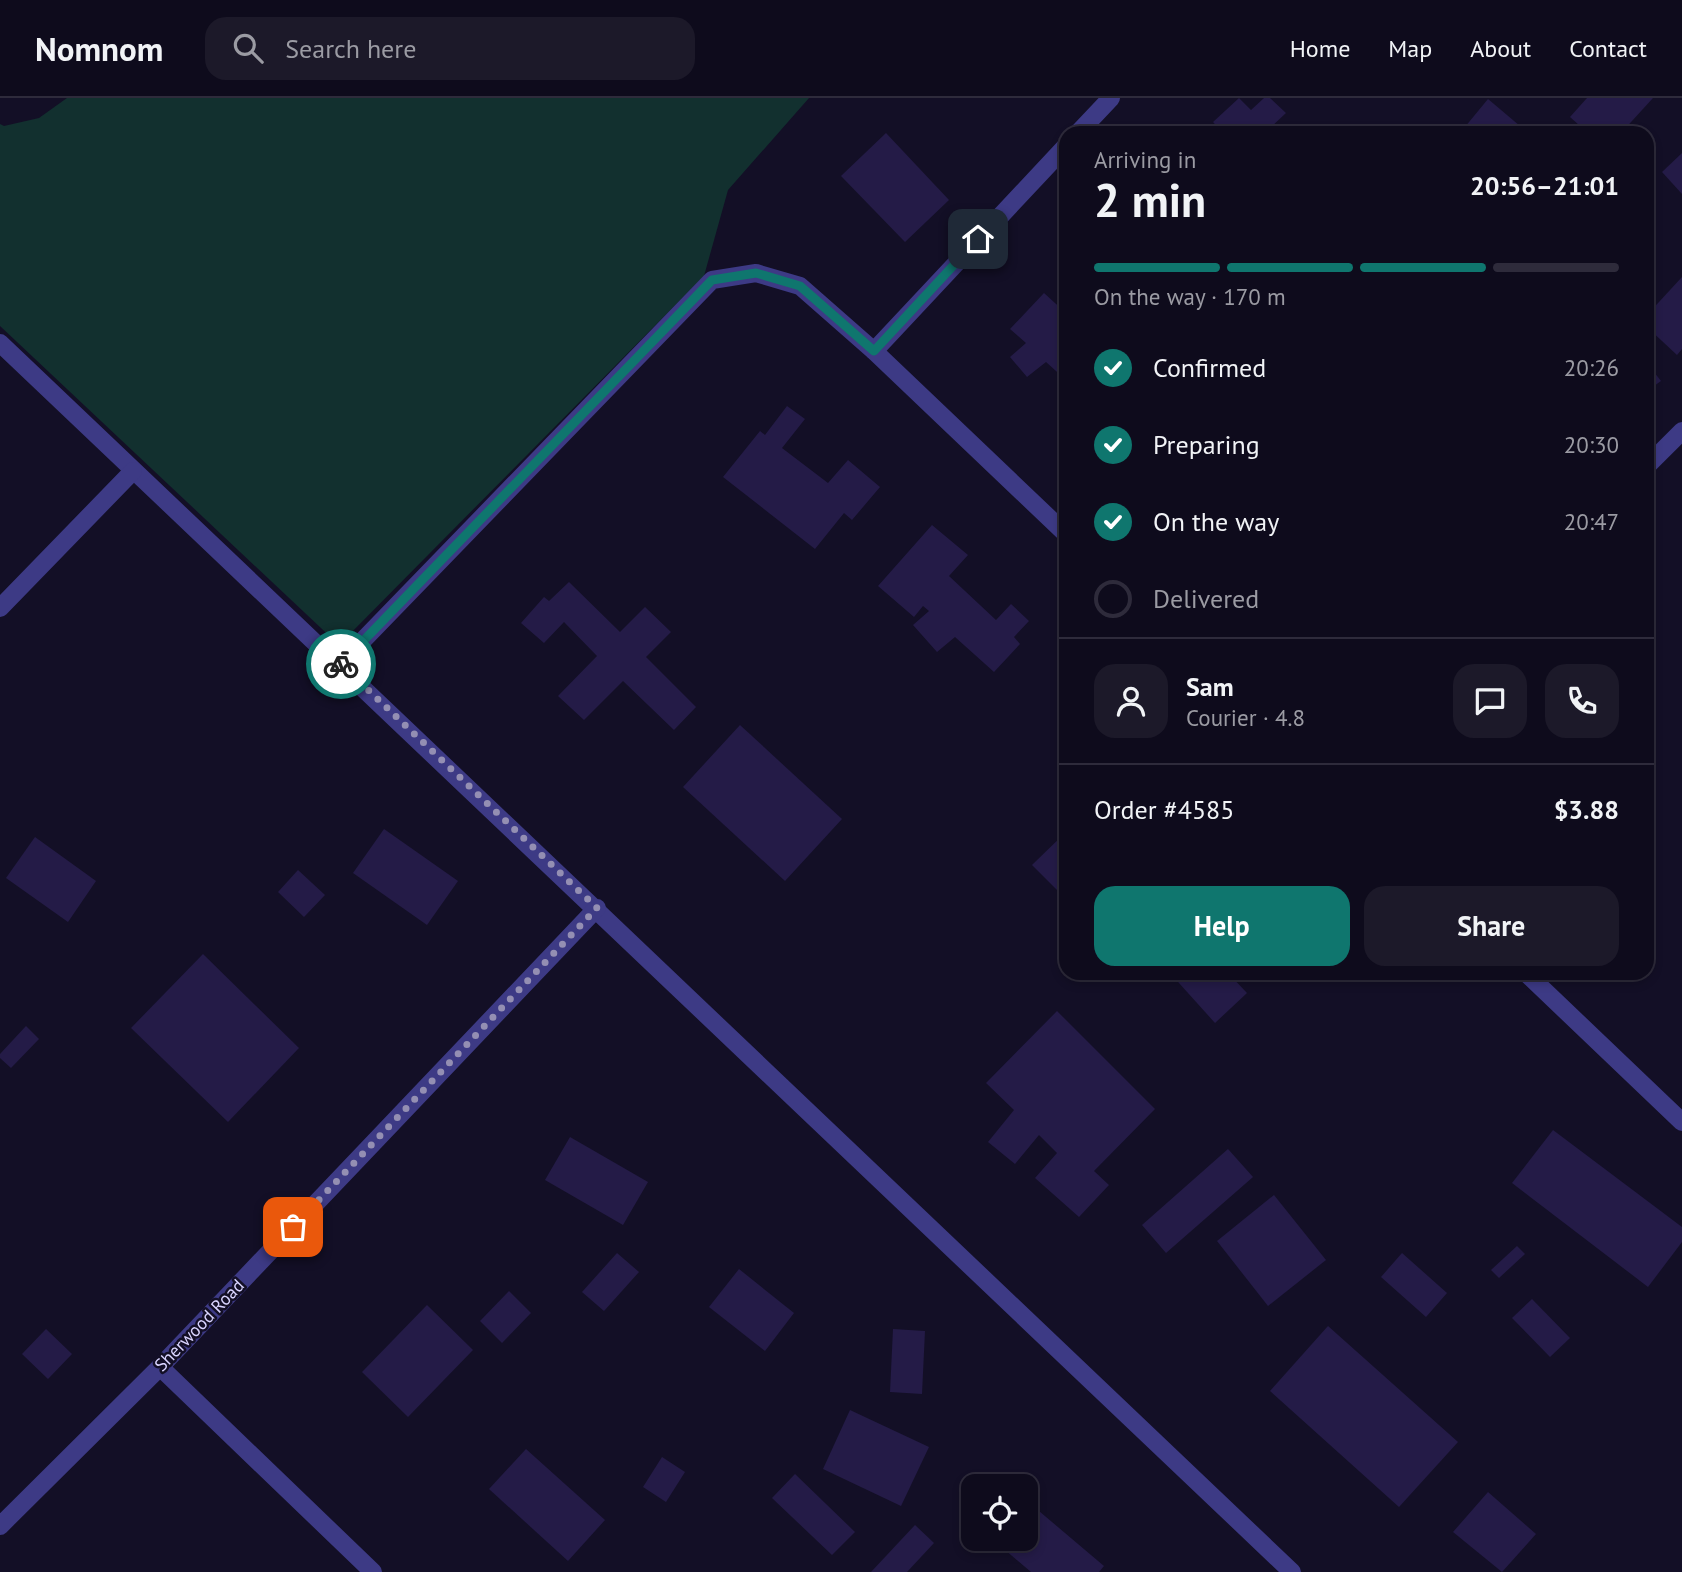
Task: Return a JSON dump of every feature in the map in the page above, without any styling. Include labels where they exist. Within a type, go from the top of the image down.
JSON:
[{"type":"street","points":[[1085,126],[1111,98]]},
{"type":"street","points":[[874,351],[1059,153]]},
{"type":"street","points":[[340,664],[712,280],[756,273],[800,286],[874,351],[1059,527]]},
{"type":"street","points":[[0,343],[1292,1572]]},
{"type":"street","points":[[1654,460],[1682,431]]},
{"type":"street","points":[[0,607],[133,471]]},
{"type":"street","name":"Sherwood Road","points":[[0,1525],[160,1367],[597,908]]},
{"type":"street","points":[[1533,980],[1682,1122]]},
{"type":"street","points":[[160,1367],[373,1572]]},
{"type":"green space","points":[[67,98],[809,98],[728,190],[704,276],[339,645],[0,326],[0,124],[4,126],[39,118]]},
{"type":"building","points":[[1239,98],[1251,110],[1264,98],[1270,98],[1286,113],[1272,126],[1217,126],[1213,122]]},
{"type":"building","points":[[1587,98],[1653,98],[1627,126],[1580,126],[1570,117]]},
{"type":"building","points":[[1488,99],[1520,126],[1466,126]]},
{"type":"building","points":[[886,133],[949,200],[905,242],[841,176]]},
{"type":"building","points":[[1682,153],[1682,194],[1662,172]]},
{"type":"building","points":[[1682,277],[1682,349],[1677,355],[1654,334],[1654,307]]},
{"type":"building","points":[[1044,293],[1059,307],[1059,374],[1046,362],[1027,377],[1010,357],[1026,343],[1010,329]]},
{"type":"building","points":[[1654,372],[1661,381],[1654,386]]},
{"type":"building","points":[[787,406],[805,419],[782,448],[828,483],[848,460],[880,487],[852,520],[844,513],[815,549],[723,477],[760,431],[765,435]]},
{"type":"building","points":[[932,525],[968,555],[949,576],[996,620],[1011,604],[1029,621],[1014,637],[1020,644],[994,672],[955,637],[937,652],[913,625],[929,611],[923,606],[914,617],[878,586]]},
{"type":"building","points":[[569,582],[620,632],[645,607],[671,632],[646,657],[696,707],[674,730],[623,681],[584,720],[558,696],[597,656],[564,622],[544,643],[521,623],[544,597],[549,601]]},
{"type":"building","points":[[740,725],[842,819],[785,881],[683,787]]},
{"type":"building","points":[[384,829],[458,881],[427,925],[353,873]]},
{"type":"building","points":[[35,837],[96,881],[68,922],[6,878]]},
{"type":"building","points":[[1059,839],[1059,892],[1032,865]]},
{"type":"building","points":[[298,870],[325,895],[304,917],[278,892]]},
{"type":"building","points":[[203,954],[299,1048],[228,1122],[131,1028]]},
{"type":"building","points":[[1176,980],[1235,980],[1247,993],[1215,1023]]},
{"type":"building","points":[[1057,1011],[1155,1109],[1094,1171],[1109,1185],[1079,1217],[1035,1178],[1057,1153],[1039,1135],[1015,1164],[988,1142],[1014,1110],[986,1083]]},
{"type":"building","points":[[26,1026],[39,1039],[11,1068],[0,1058],[0,1054]]},
{"type":"building","points":[[1553,1130],[1682,1227],[1682,1242],[1648,1287],[1512,1183]]},
{"type":"building","points":[[570,1137],[648,1182],[623,1225],[545,1180]]},
{"type":"building","points":[[1228,1149],[1253,1177],[1166,1253],[1142,1225]]},
{"type":"building","points":[[1274,1195],[1326,1260],[1268,1306],[1217,1241]]},
{"type":"building","points":[[1517,1246],[1525,1254],[1499,1278],[1491,1270]]},
{"type":"building","points":[[617,1253],[639,1272],[604,1311],[582,1292]]},
{"type":"building","points":[[1402,1253],[1447,1293],[1426,1317],[1381,1277]]},
{"type":"building","points":[[739,1269],[794,1313],[765,1351],[709,1307]]},
{"type":"building","points":[[509,1291],[531,1313],[502,1343],[480,1321]]},
{"type":"building","points":[[1532,1299],[1570,1338],[1550,1357],[1512,1318]]},
{"type":"building","points":[[427,1305],[473,1350],[408,1417],[362,1372]]},
{"type":"building","points":[[1328,1326],[1458,1442],[1399,1507],[1270,1391]]},
{"type":"building","points":[[46,1329],[72,1354],[48,1379],[22,1354]]},
{"type":"building","points":[[893,1329],[925,1331],[922,1394],[890,1392]]},
{"type":"building","points":[[850,1410],[929,1447],[901,1506],[823,1469]]},
{"type":"building","points":[[526,1449],[605,1520],[568,1561],[489,1489]]},
{"type":"building","points":[[662,1457],[685,1472],[666,1502],[643,1487]]},
{"type":"building","points":[[795,1474],[855,1532],[832,1555],[772,1498]]},
{"type":"building","points":[[1488,1492],[1536,1534],[1502,1572],[1453,1532]]},
{"type":"building","points":[[1038,1510],[1104,1566],[1099,1572],[1031,1572],[1006,1551],[1038,1551]]},
{"type":"building","points":[[915,1525],[934,1543],[907,1572],[871,1572]]},
{"type":"way so far","points":[[293,1227],[597,908],[341,664]]},
{"type":"route","points":[[341,664],[712,280],[756,273],[800,286],[874,351],[978,239]]}]
